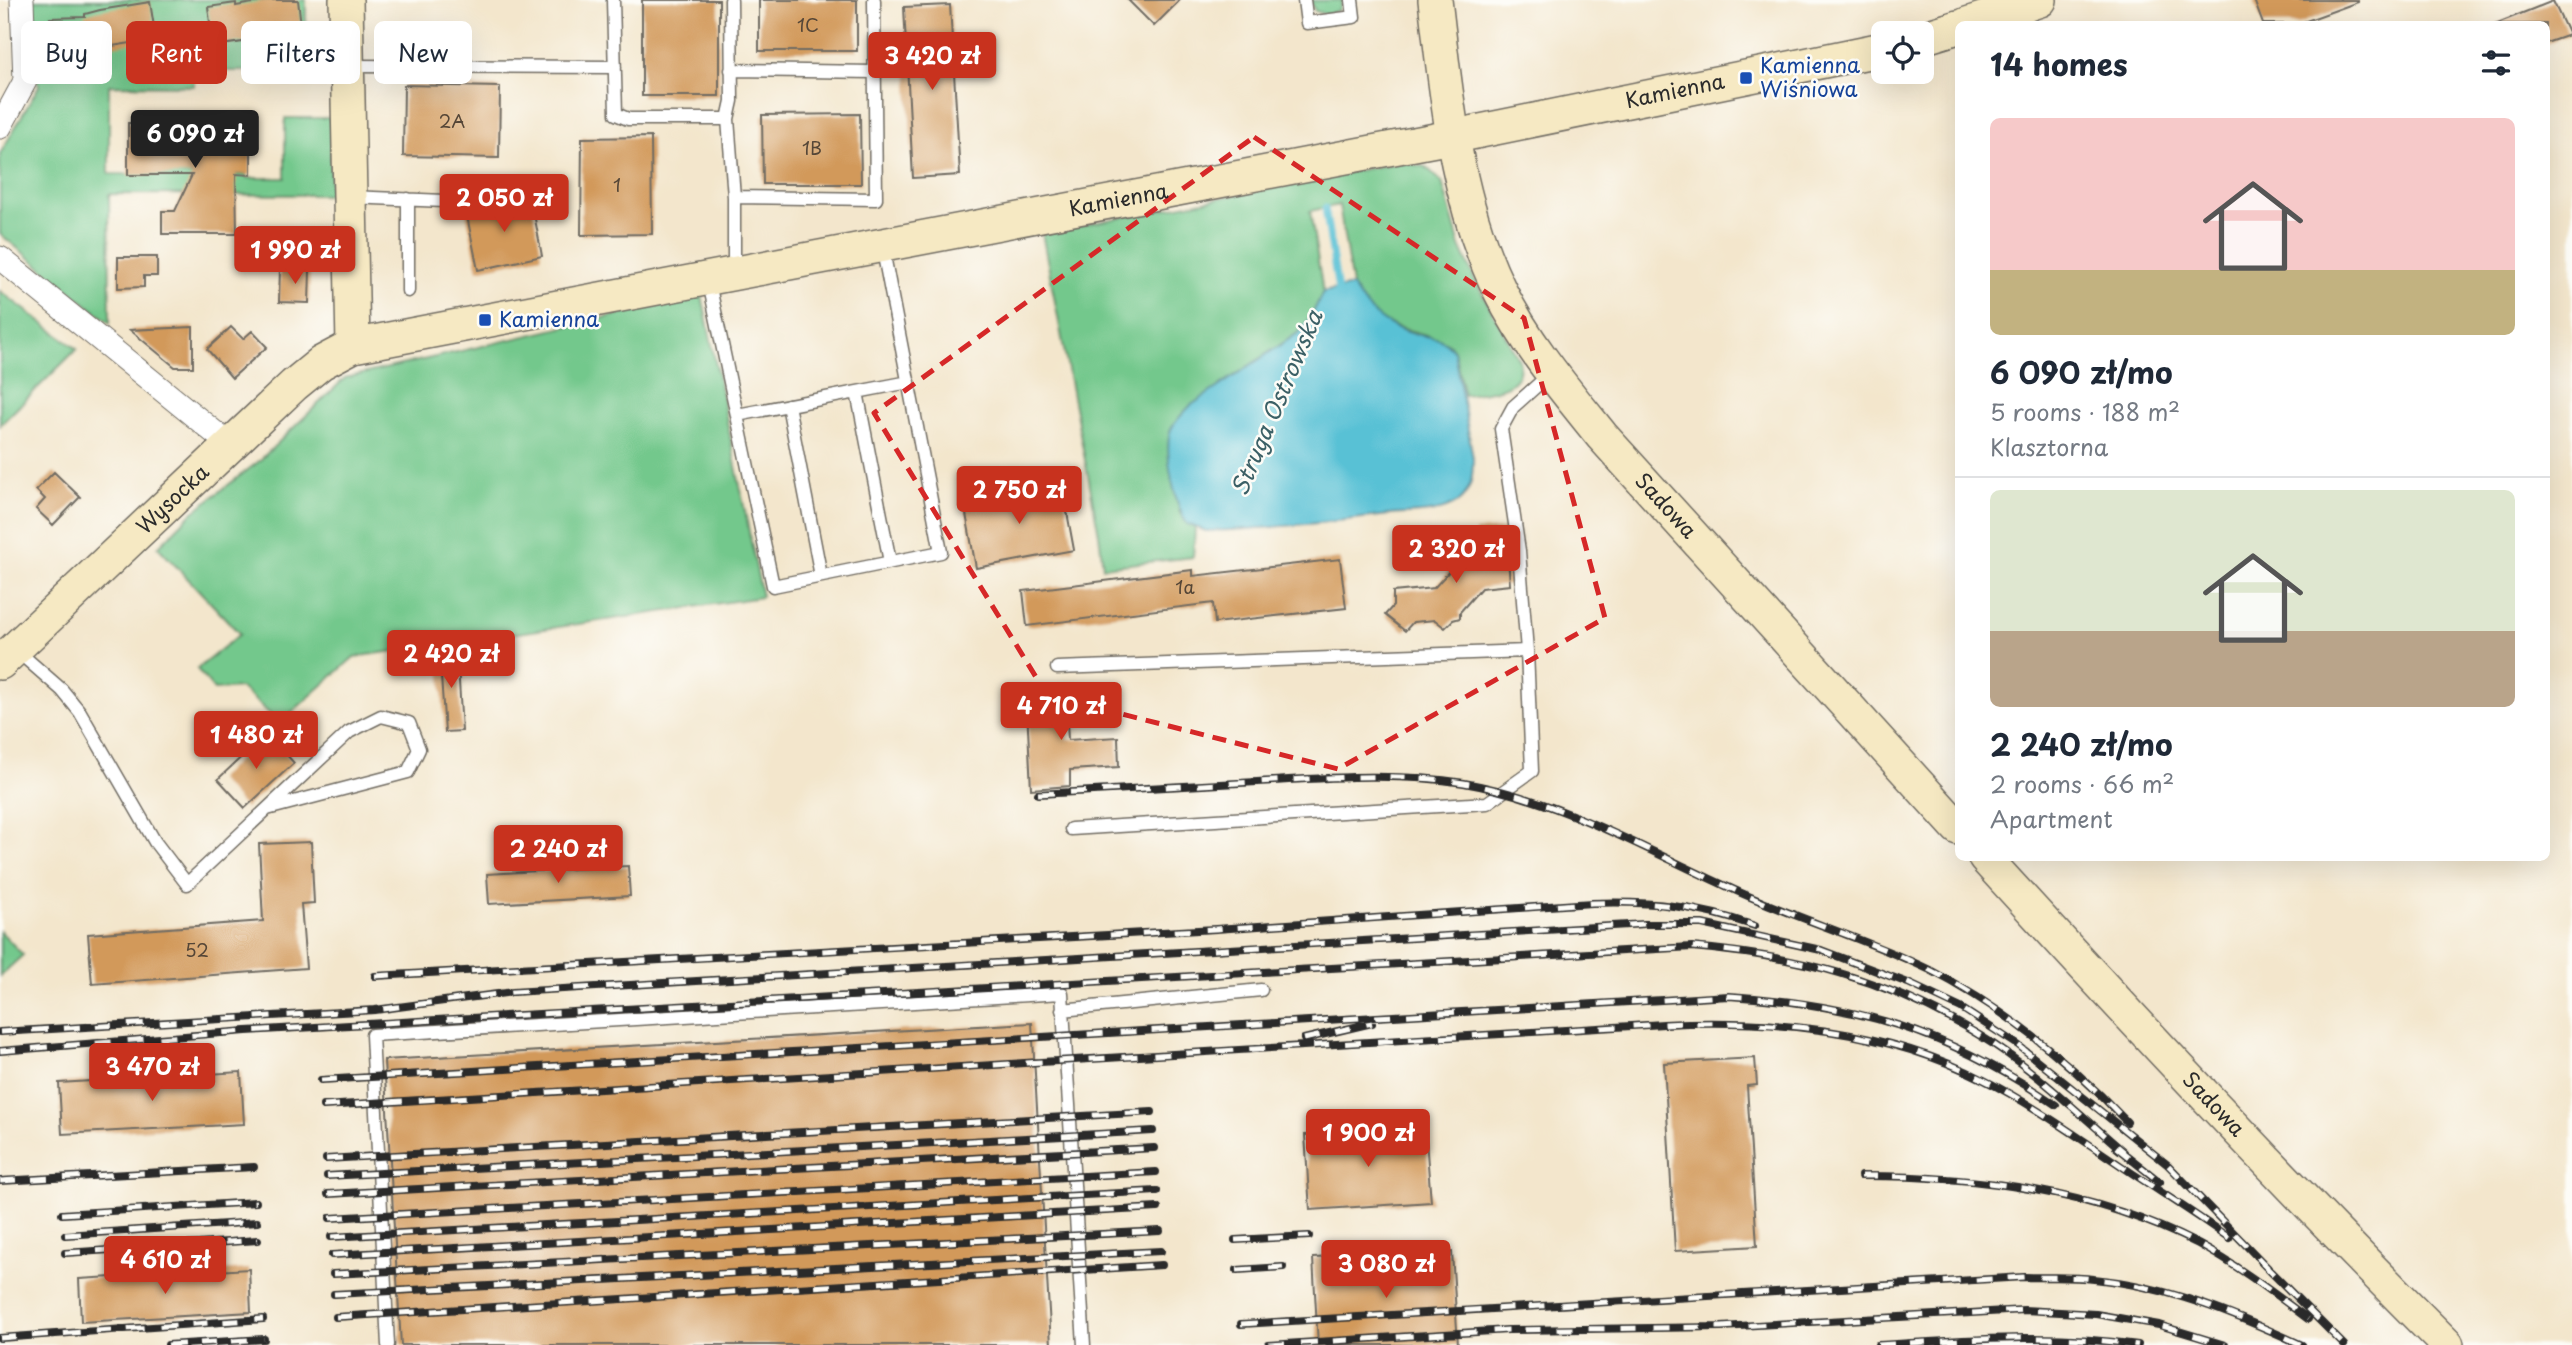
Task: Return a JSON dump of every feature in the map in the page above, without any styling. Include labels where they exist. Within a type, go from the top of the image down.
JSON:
[{"type":"street","points":[[0,127],[25,81],[22,0]]},
{"type":"street","points":[[346,0],[347,21]]},
{"type":"street","name":"Sadowa","points":[[1435,0],[1451,137],[1468,210],[1486,258],[1514,316],[1552,373],[1602,436],[1955,825]]},
{"type":"street","points":[[1976,21],[2040,0]]},
{"type":"street","points":[[1934,34],[1955,28]]},
{"type":"street","name":"Kamienna","points":[[353,346],[1451,137],[1871,51]]},
{"type":"street","points":[[348,84],[353,346]]},
{"type":"street","points":[[0,258],[230,445]]},
{"type":"street","name":"Wysocka","points":[[7,656],[230,445],[321,363],[353,346]]},
{"type":"street","name":"Sadowa","points":[[1988,861],[2146,1034],[2332,1230],[2447,1345]]},
{"type":"lane","points":[[613,0],[616,114],[628,119],[729,120]]},
{"type":"lane","points":[[731,0],[729,120],[734,197],[721,276],[737,415],[774,586],[941,552],[882,245]]},
{"type":"lane","points":[[734,197],[876,199],[874,0]]},
{"type":"lane","points":[[1304,0],[1307,23],[1354,17],[1352,0]]},
{"type":"lane","points":[[360,66],[615,67]]},
{"type":"lane","points":[[731,70],[874,72]]},
{"type":"lane","points":[[349,197],[468,202],[523,185]]},
{"type":"lane","points":[[408,199],[408,291]]},
{"type":"lane","points":[[1071,830],[1487,803],[1532,771],[1519,551],[1501,429],[1513,407],[1552,373]]},
{"type":"lane","points":[[737,415],[909,382]]},
{"type":"lane","points":[[857,392],[890,562]]},
{"type":"lane","points":[[788,405],[821,576]]},
{"type":"lane","points":[[1057,668],[1527,651]]},
{"type":"lane","points":[[7,656],[62,690],[80,712],[155,842],[187,884],[349,732],[381,716],[409,723],[419,749],[408,772],[267,809]]},
{"type":"lane","points":[[1062,1010],[1261,990]]},
{"type":"lane","points":[[388,1345],[372,1035],[1062,993],[1084,1345]]},
{"type":"highlighted area","points":[[1254,137],[1524,318],[1605,618],[1338,769],[1047,695],[874,413]]},
{"type":"green space","points":[[27,0],[306,0],[306,21],[241,21],[241,71],[227,71],[227,21],[126,21],[126,84],[194,86],[109,85],[109,174],[246,175],[247,178],[285,178],[285,118],[331,118],[330,195],[109,194],[110,323],[0,234],[0,154],[38,84],[112,84],[112,21],[27,21]]},
{"type":"green space","points":[[1343,0],[1339,10],[1327,15],[1315,11],[1310,1]]},
{"type":"green space","points":[[285,84],[324,84],[324,85]]},
{"type":"green space","points":[[1401,162],[1426,167],[1442,182],[1460,246],[1475,280],[1519,360],[1516,379],[1493,391],[1464,395],[1454,351],[1449,344],[1385,322],[1363,303],[1352,286],[1339,205],[1310,211],[1323,292],[1311,317],[1298,333],[1218,387],[1170,452],[1180,513],[1195,529],[1193,557],[1103,567],[1042,233]]},
{"type":"green space","points":[[0,291],[77,349],[0,425]]},
{"type":"green space","points":[[702,295],[762,597],[354,657],[280,723],[241,688],[214,690],[197,669],[240,634],[158,547],[193,512],[258,462],[345,378]]},
{"type":"green space","points":[[0,931],[23,955],[0,976]]},
{"type":"water","points":[[1352,286],[1370,310],[1384,321],[1401,330],[1445,342],[1454,351],[1473,458],[1472,476],[1463,498],[1451,506],[1425,513],[1229,530],[1206,531],[1187,524],[1178,505],[1168,453],[1173,425],[1190,406],[1298,333],[1311,317],[1323,292]]},
{"type":"building","points":[[269,0],[298,0],[300,21],[241,21],[241,42],[227,44],[227,21],[210,21],[208,7],[236,3],[236,6]]},
{"type":"building","points":[[642,0],[719,0],[719,96],[642,96]]},
{"type":"building","points":[[759,0],[857,0],[857,51],[759,51]]},
{"type":"building","points":[[1128,0],[1180,0],[1154,26]]},
{"type":"building","points":[[2254,0],[2358,0],[2306,21],[2262,21]]},
{"type":"building","points":[[2553,1],[2569,35],[2550,42],[2550,21],[2503,21]]},
{"type":"building","points":[[150,2],[153,21],[126,21],[126,44],[112,46],[112,21],[50,21],[50,18],[85,17],[85,14]]},
{"type":"building","points":[[950,5],[960,175],[913,178],[904,7]]},
{"type":"building","points":[[404,85],[500,87],[499,158],[403,156]]},
{"type":"building","points":[[860,114],[861,184],[763,184],[762,115]]},
{"type":"building","points":[[128,123],[251,123],[251,175],[236,174],[237,234],[162,234],[162,211],[175,211],[192,175],[128,175]]},
{"type":"building","points":[[651,137],[652,234],[581,235],[582,138]]},
{"type":"building","points":[[531,198],[542,256],[478,270],[466,211]]},
{"type":"building","points":[[118,257],[157,257],[157,276],[144,276],[144,287],[118,288]]},
{"type":"building","points":[[280,269],[310,270],[309,303],[279,302]]},
{"type":"building","points":[[193,327],[193,367],[175,367],[130,330]]},
{"type":"building","points":[[231,327],[243,339],[252,331],[267,347],[232,378],[207,349]]},
{"type":"building","points":[[54,472],[80,497],[53,525],[36,509],[45,499],[36,490]]},
{"type":"building","points":[[1062,485],[1074,550],[976,568],[964,503]]},
{"type":"building","points":[[1506,529],[1510,585],[1481,588],[1460,612],[1460,618],[1453,620],[1445,628],[1435,620],[1413,622],[1405,631],[1385,615],[1393,606],[1393,592],[1434,588],[1453,567],[1478,565],[1475,531]]},
{"type":"building","points":[[1340,559],[1346,608],[1215,623],[1213,603],[1027,626],[1023,591],[1193,570],[1193,576]]},
{"type":"building","points":[[457,648],[462,731],[445,732],[439,649]]},
{"type":"building","points":[[1065,686],[1068,740],[1118,737],[1119,767],[1070,770],[1070,786],[1031,789],[1026,688]]},
{"type":"building","points":[[267,733],[294,763],[245,808],[218,779]]},
{"type":"building","points":[[311,842],[314,903],[301,904],[306,968],[92,984],[88,934],[263,921],[259,844]]},
{"type":"building","points":[[628,866],[630,896],[489,904],[487,874]]},
{"type":"building","points":[[1032,1023],[1051,1345],[401,1345],[384,1060]]},
{"type":"building","points":[[1755,1058],[1757,1085],[1747,1086],[1757,1246],[1675,1251],[1664,1063]]},
{"type":"building","points":[[241,1072],[244,1124],[62,1134],[59,1083]]},
{"type":"building","points":[[1425,1127],[1431,1202],[1310,1210],[1305,1135]]},
{"type":"building","points":[[1452,1252],[1458,1345],[1318,1345],[1313,1258]]},
{"type":"building","points":[[249,1269],[251,1312],[81,1322],[79,1279]]},
{"type":"waterway","name":"Struga Ostrowska","points":[[1325,208],[1339,297]]},
{"type":"railway","points":[[1038,794],[1360,777],[1438,780],[1499,790],[1599,826],[1753,898],[1930,970],[1984,1001],[2035,1038],[2083,1078],[2127,1122]]},
{"type":"railway","points":[[375,976],[1216,929],[1592,903],[1675,906],[1755,926]]},
{"type":"railway","points":[[0,1032],[375,1010],[513,992],[1645,924],[1702,924],[1821,950],[1908,983],[1961,1008],[2018,1045],[2168,1165],[2268,1268]]},
{"type":"railway","points":[[0,1051],[246,1031],[1692,947],[1805,964],[1841,973],[1910,999],[1999,1048],[2036,1076],[2124,1152]]},
{"type":"railway","points":[[321,1080],[1729,996],[1819,1006],[1901,1026],[1978,1058],[2056,1105]]},
{"type":"railway","points":[[1304,1039],[1372,1023]]},
{"type":"railway","points":[[323,1106],[1664,1024],[1746,1023],[1828,1031],[1908,1049],[1946,1063],[2018,1098],[2229,1238]]},
{"type":"railway","points":[[326,1159],[1152,1112]]},
{"type":"railway","points":[[327,1176],[1153,1131]]},
{"type":"railway","points":[[2116,1147],[2160,1182]]},
{"type":"railway","points":[[328,1194],[1154,1148]]},
{"type":"railway","points":[[0,1181],[254,1167]]},
{"type":"railway","points":[[330,1218],[1156,1172]]},
{"type":"railway","points":[[1861,1176],[1991,1183],[2076,1199],[2117,1211],[2198,1244],[2254,1279],[2308,1319]]},
{"type":"railway","points":[[331,1237],[1157,1191]]},
{"type":"railway","points":[[62,1214],[256,1202]]},
{"type":"railway","points":[[332,1255],[1158,1208]]},
{"type":"railway","points":[[65,1235],[257,1222]]},
{"type":"railway","points":[[333,1274],[1160,1231]]},
{"type":"railway","points":[[1235,1240],[1309,1236]]},
{"type":"railway","points":[[65,1253],[258,1240]]},
{"type":"railway","points":[[334,1294],[1161,1251]]},
{"type":"railway","points":[[2262,1263],[2344,1345]]},
{"type":"railway","points":[[336,1317],[1162,1265]]},
{"type":"railway","points":[[1237,1270],[1283,1267]]},
{"type":"railway","points":[[1241,1324],[2024,1277],[2068,1277],[2121,1283],[2174,1295],[2226,1312],[2302,1345]]},
{"type":"railway","points":[[1269,1345],[1508,1330],[1721,1327],[2024,1310],[2096,1314],[2159,1325],[2225,1345]]},
{"type":"railway","points":[[0,1338],[263,1319]]},
{"type":"railway","points":[[1878,1345],[2040,1338],[2138,1345]]},
{"type":"railway","points":[[168,1345],[264,1339]]},
{"type":"place","name":"Kamienna Wiśniowa","points":[[1746,78]]},
{"type":"place","name":"Kamienna","points":[[485,320]]}]
